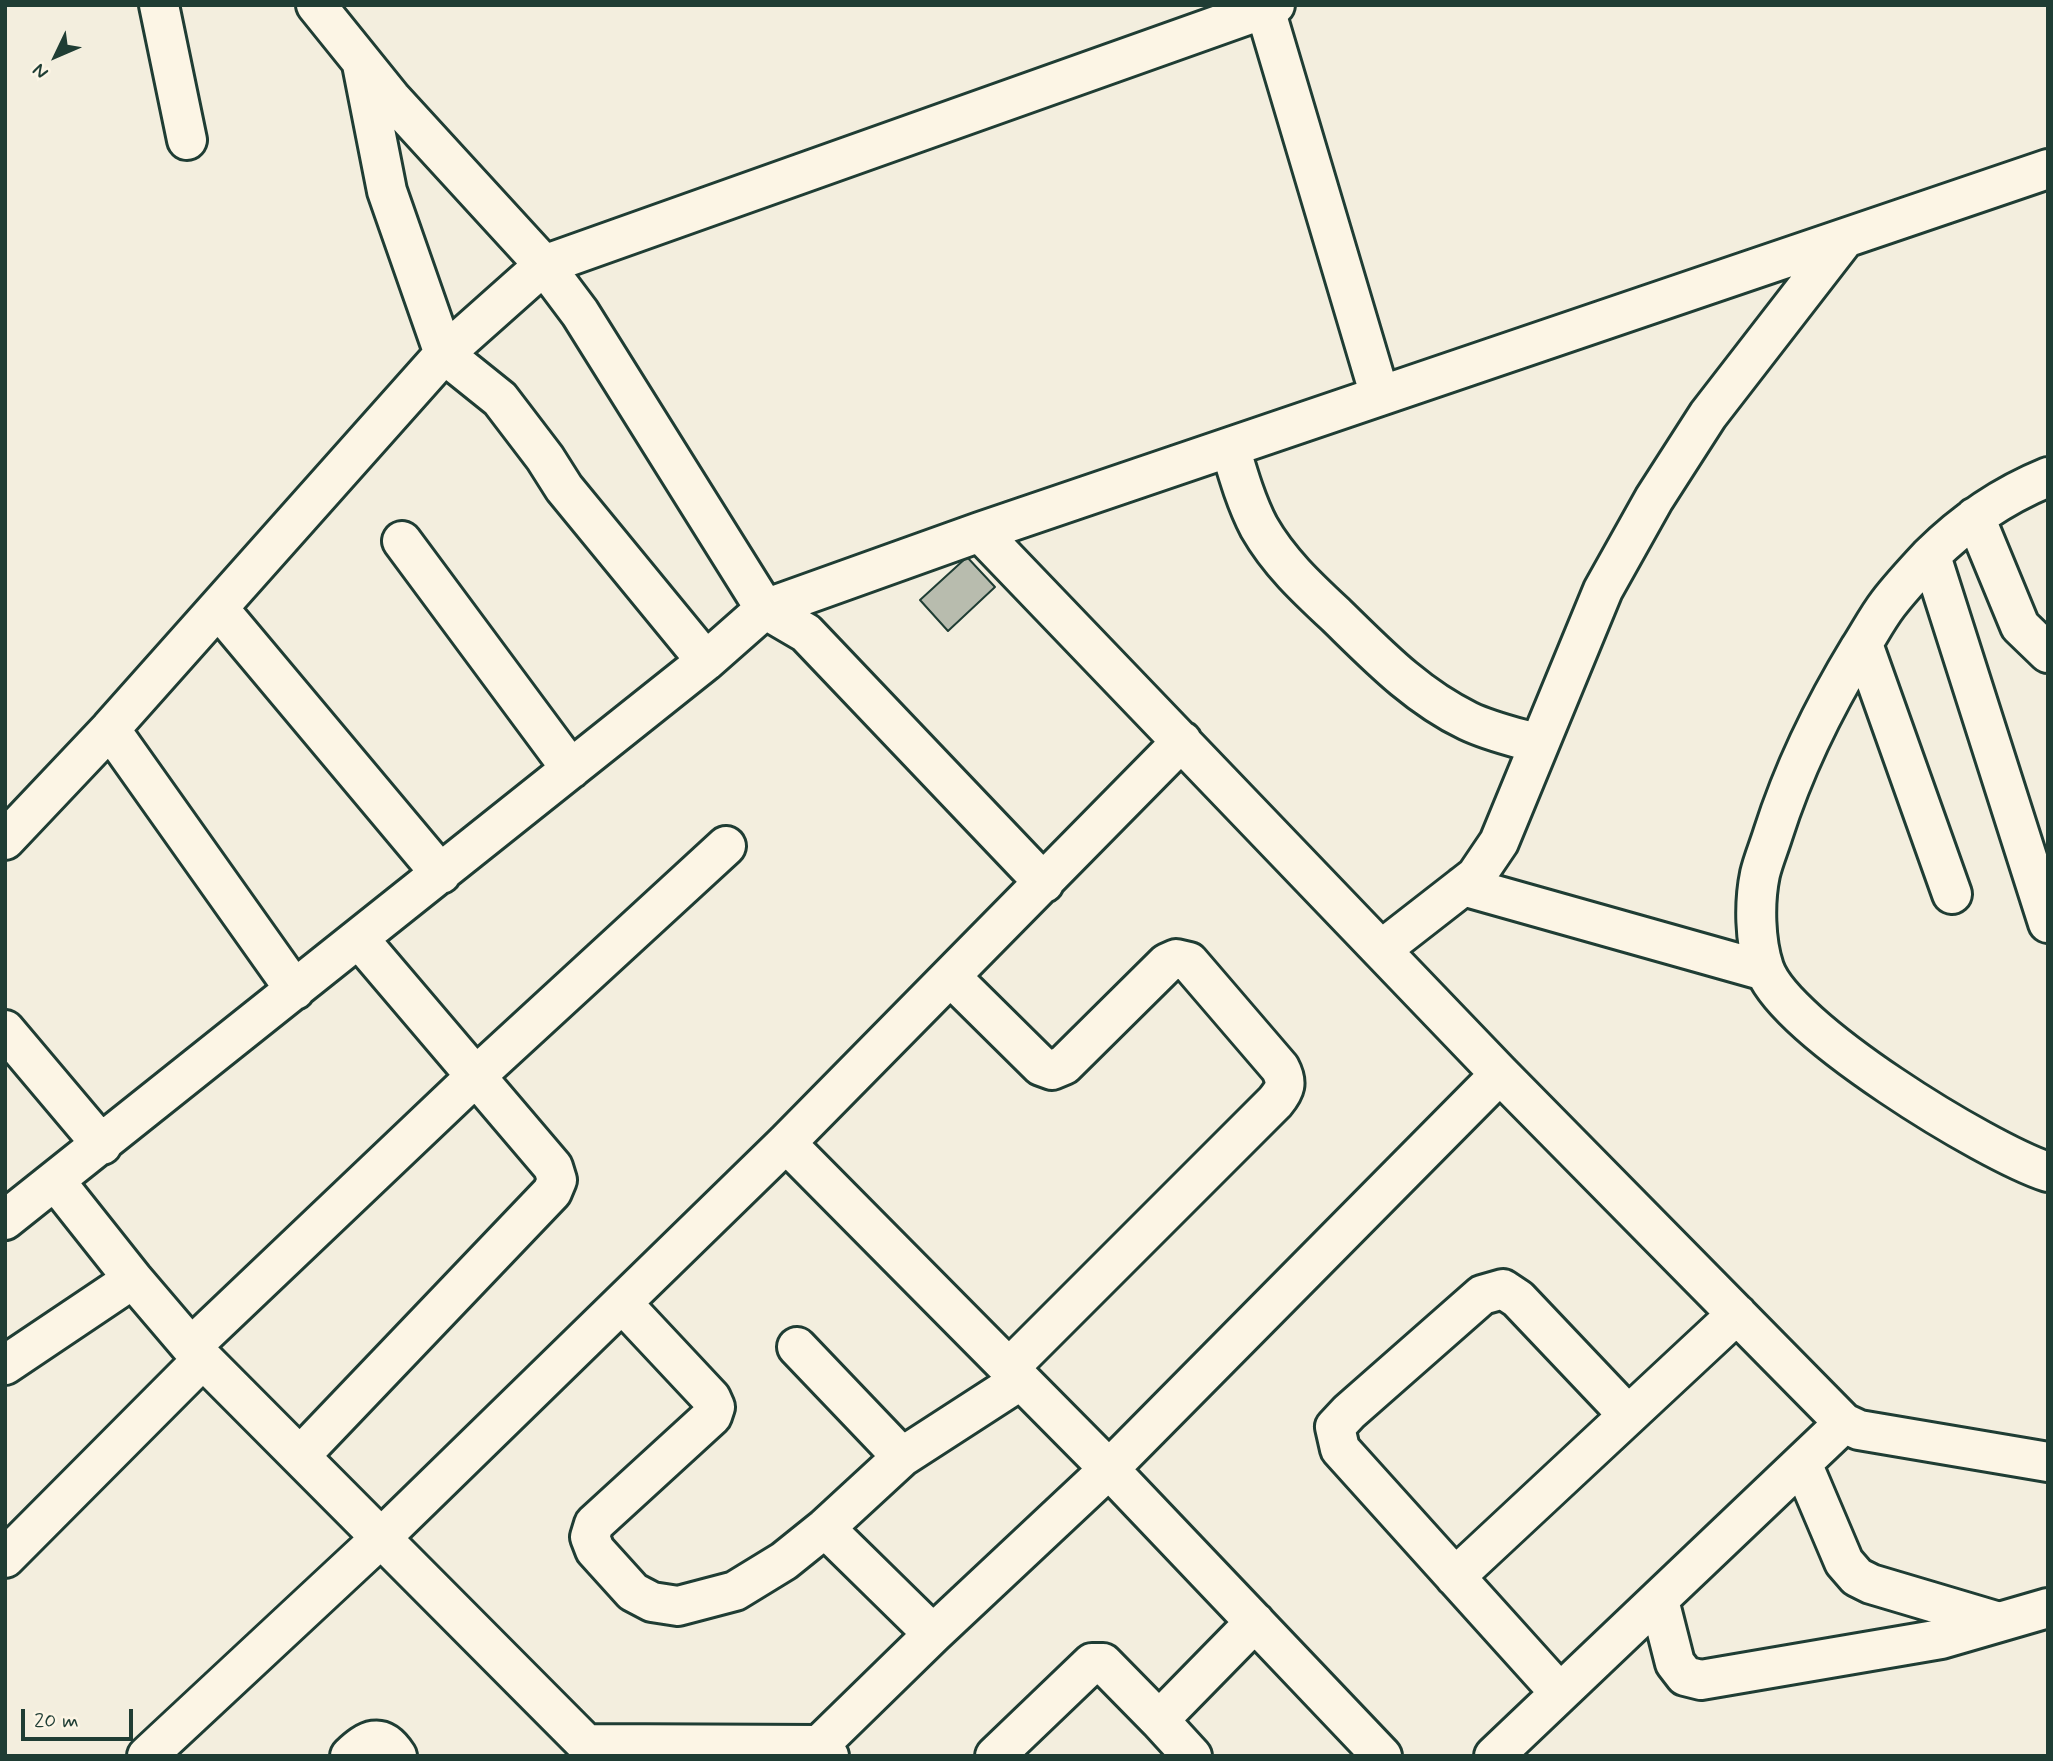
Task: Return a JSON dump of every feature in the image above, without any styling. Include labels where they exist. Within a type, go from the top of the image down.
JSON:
[{"type":"street","points":[[159,5],[187,140]]},
{"type":"street","points":[[316,5],[391,98],[544,265],[580,313],[765,609],[806,633],[1044,883]]},
{"type":"street","points":[[5,840],[110,729],[444,354],[544,265],[1270,7],[1380,396]]},
{"type":"street","points":[[361,61],[387,191],[444,354],[500,399],[564,488],[706,661]]},
{"type":"street","points":[[5,1220],[706,661],[765,609],[1230,447],[2048,169]]},
{"type":"street","points":[[1381,950],[1476,876],[1499,842],[1603,590],[1654,499],[1708,415],[1845,238]]},
{"type":"street","points":[[1230,447],[1247,499],[1271,547],[1289,570],[1391,669],[1423,695],[1469,722],[1539,744]]},
{"type":"street","points":[[2048,477],[2023,487],[1975,517],[1931,556],[1888,604],[1830,697],[1787,791],[1760,876],[1756,938],[1765,971],[1775,989],[1823,1037],[1899,1091],[1979,1140],[2048,1172]]},
{"type":"street","points":[[1975,517],[2020,625],[2048,653]]},
{"type":"street","points":[[980,533],[1500,1074],[1844,1423],[1860,1430],[2048,1462]]},
{"type":"street","points":[[402,541],[571,769]]},
{"type":"street","points":[[1931,556],[2048,923]]},
{"type":"street","points":[[218,608],[441,874]]},
{"type":"street","points":[[1863,644],[1952,894]]},
{"type":"street","points":[[110,729],[295,990]]},
{"type":"street","points":[[147,1756],[382,1537],[786,1143],[1182,741]]},
{"type":"street","points":[[5,1558],[197,1353],[477,1074],[726,846]]},
{"type":"street","points":[[1463,886],[1765,971]]},
{"type":"street","points":[[300,1456],[552,1192],[557,1180],[553,1167],[477,1074],[359,939]]},
{"type":"street","points":[[622,1303],[711,1398],[715,1407],[712,1416],[594,1524],[590,1537],[595,1550],[634,1592],[652,1602],[678,1606],[735,1591],[784,1560],[825,1528],[902,1457],[1015,1374],[1284,1091],[1286,1079],[1280,1068],[1189,962],[1177,959],[1167,963],[1065,1065],[1052,1070],[1041,1066],[951,976]]},
{"type":"street","points":[[5,1030],[102,1145]]},
{"type":"street","points":[[56,1182],[133,1279],[197,1353],[593,1750],[819,1752],[933,1634],[1109,1468],[1500,1074]]},
{"type":"street","points":[[786,1143],[1109,1468],[1382,1756]]},
{"type":"street","points":[[5,1365],[133,1279]]},
{"type":"street","points":[[1560,1693],[1340,1448],[1335,1427],[1482,1295],[1503,1289],[1518,1298],[1628,1415]]},
{"type":"street","points":[[1455,1577],[1737,1314]]},
{"type":"street","points":[[797,1347],[902,1457]]},
{"type":"street","points":[[1494,1756],[1844,1423]]},
{"type":"street","points":[[1802,1463],[1844,1562],[1857,1577],[1871,1584],[1999,1622]]},
{"type":"street","points":[[825,1528],[933,1634]]},
{"type":"street","points":[[1659,1600],[1675,1662],[1685,1676],[1701,1680],[1930,1641],[2048,1608]]},
{"type":"street","points":[[1159,1720],[1255,1622]]},
{"type":"street","points":[[995,1756],[1092,1663],[1098,1661],[1103,1663],[1192,1756]]},
{"type":"street","points":[[350,1756],[365,1742],[377,1740],[392,1748],[397,1756]]},
{"type":"building","points":[[967,557],[995,587],[948,631],[920,600]]}]
